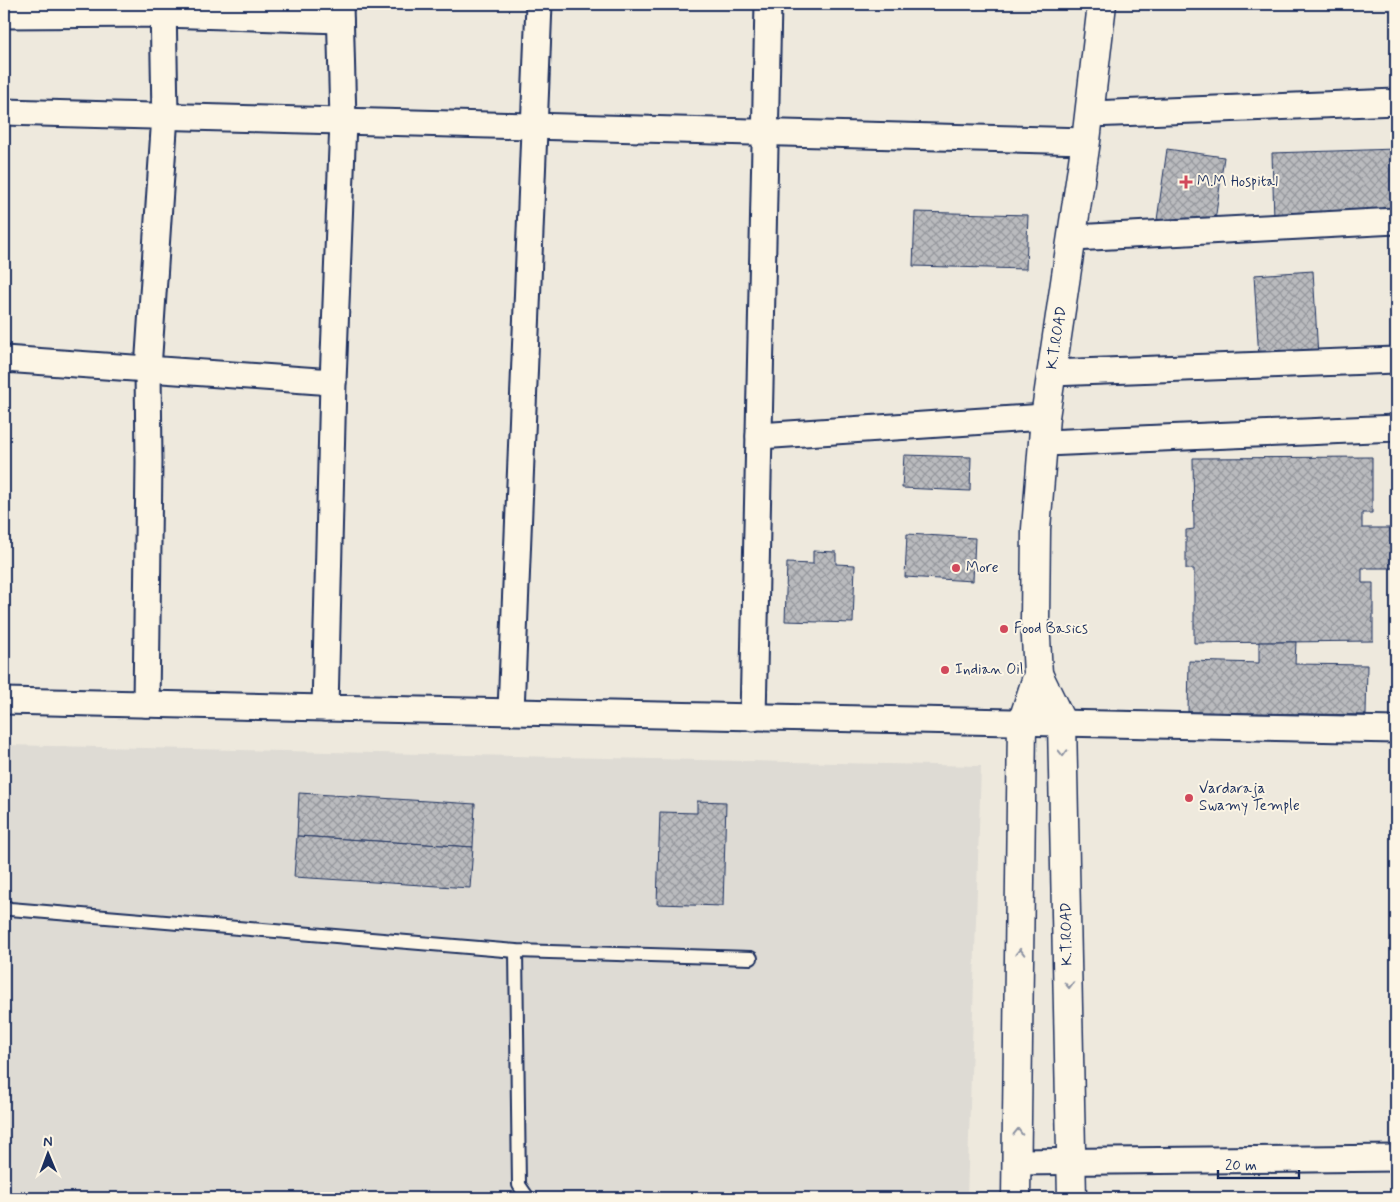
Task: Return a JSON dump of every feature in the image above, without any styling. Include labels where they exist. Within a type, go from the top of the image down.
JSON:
[{"type":"main road","name":"K.T.ROAD","points":[[1016,1198],[1022,723],[1038,674],[1035,620],[1036,530],[1045,430],[1051,373],[1073,238],[1090,114],[1102,4]]},
{"type":"main road","name":"K.T.ROAD","points":[[1038,674],[1062,723],[1073,1162],[1072,1198]]},
{"type":"street","points":[[510,711],[539,4]]},
{"type":"street","points":[[753,718],[768,4]]},
{"type":"street","points":[[146,704],[149,462],[148,369],[165,115],[163,9]]},
{"type":"street","points":[[4,15],[163,9],[340,12],[343,121],[332,382],[325,708]]},
{"type":"street","points":[[1090,114],[1396,102]]},
{"type":"street","points":[[4,112],[1086,141]]},
{"type":"street","points":[[1073,238],[1396,221]]},
{"type":"street","points":[[4,359],[332,382]]},
{"type":"street","points":[[1051,373],[1396,360]]},
{"type":"street","points":[[759,436],[1045,430],[1396,428]]},
{"type":"street","points":[[4,701],[1396,730]]},
{"type":"street","points":[[1017,1162],[1396,1158]]},
{"type":"lane","points":[[4,906],[10,909],[516,951],[750,958]]},
{"type":"lane","points":[[516,951],[519,1185],[528,1198]]},
{"type":"shaded area","points":[[4,745],[981,766],[967,1198],[4,1198]]},
{"type":"building","points":[[1167,149],[1224,157],[1214,228],[1157,220]]},
{"type":"building","points":[[1396,149],[1396,215],[1274,219],[1272,153]]},
{"type":"building","points":[[915,212],[1028,215],[1026,269],[913,266]]},
{"type":"building","points":[[1313,271],[1318,356],[1259,359],[1254,275]]},
{"type":"building","points":[[904,455],[971,457],[970,491],[902,488]]},
{"type":"building","points":[[1372,457],[1372,513],[1362,513],[1362,528],[1394,528],[1394,568],[1362,568],[1362,583],[1373,583],[1373,641],[1194,643],[1194,569],[1186,569],[1186,530],[1194,529],[1193,458]]},
{"type":"building","points":[[907,534],[975,538],[973,581],[905,577]]},
{"type":"building","points":[[813,551],[836,552],[836,564],[855,565],[853,623],[785,621],[787,563],[813,564]]},
{"type":"building","points":[[1259,642],[1296,642],[1295,664],[1367,665],[1366,715],[1188,712],[1189,661],[1259,663]]},
{"type":"building","points":[[299,793],[475,804],[473,847],[297,836]]},
{"type":"building","points":[[697,801],[726,802],[723,906],[657,904],[660,812],[697,813]]},
{"type":"building","points":[[297,836],[473,847],[470,888],[294,877]]},
{"type":"place","name":"M.M Hospital","points":[[1186,182]]},
{"type":"place","name":"More","points":[[956,568]]},
{"type":"place","name":"Food Basics","points":[[1004,629]]},
{"type":"place","name":"Indian Oil","points":[[945,670]]},
{"type":"place","name":"Vardaraja Swamy Temple","points":[[1189,798]]}]
